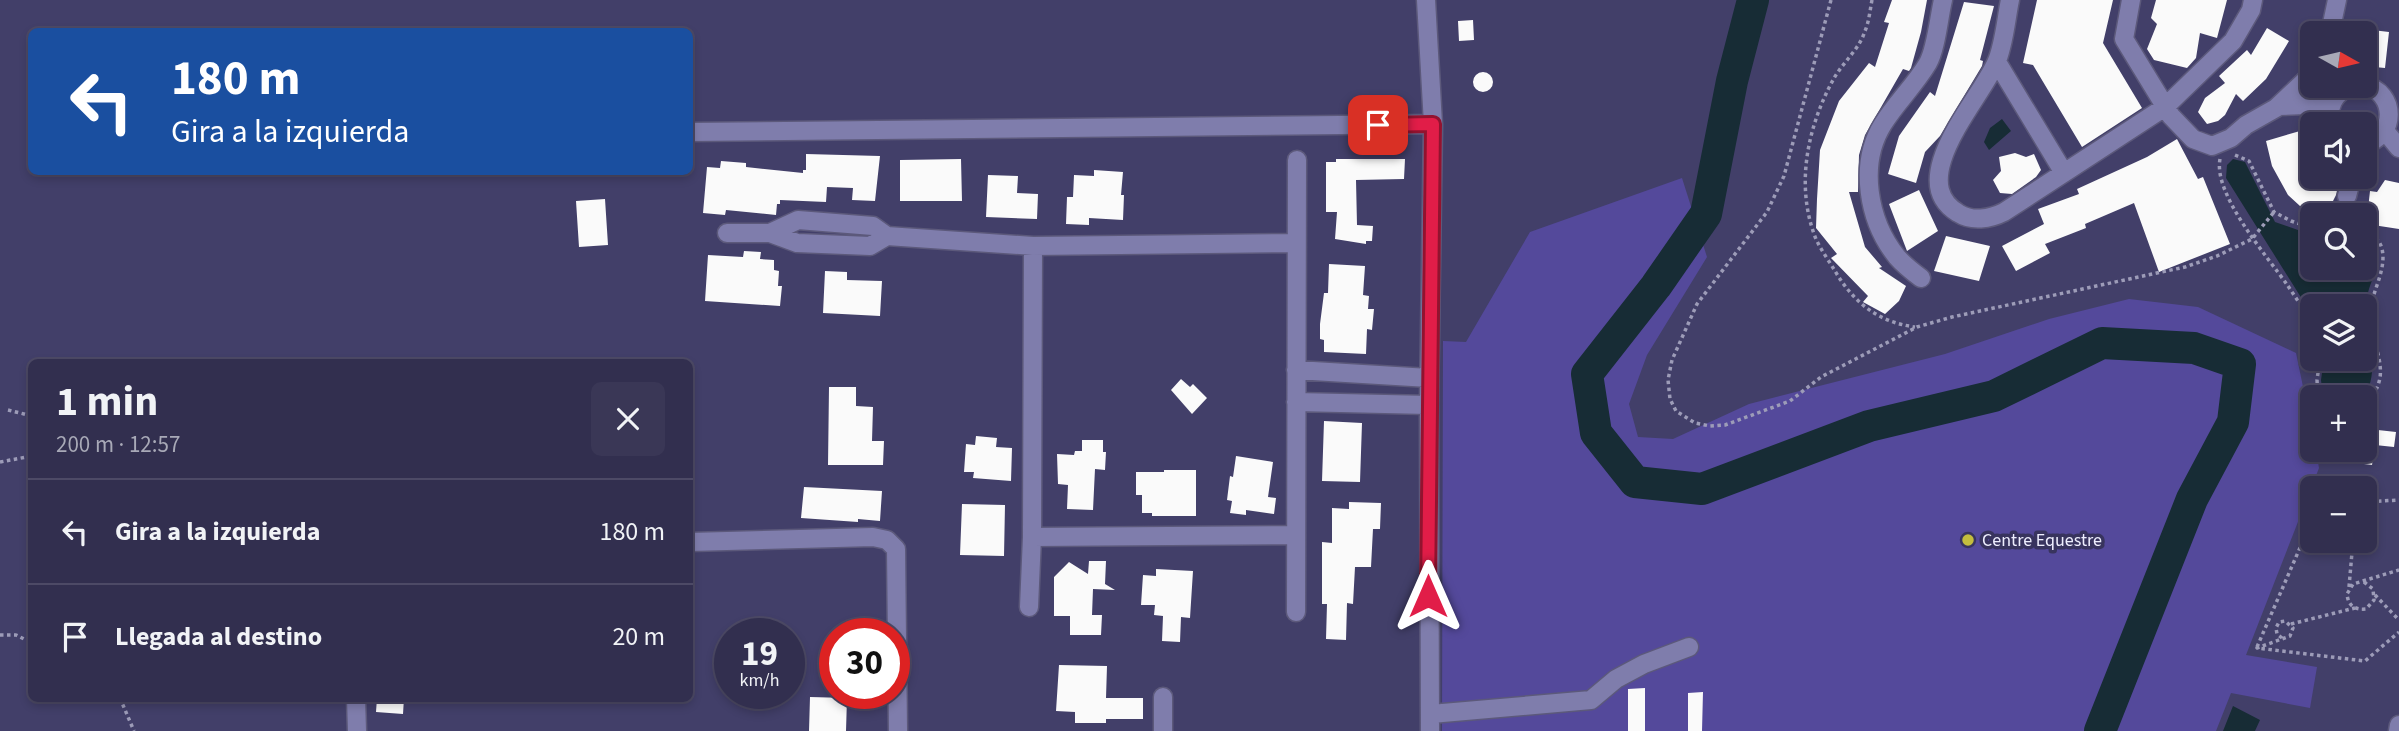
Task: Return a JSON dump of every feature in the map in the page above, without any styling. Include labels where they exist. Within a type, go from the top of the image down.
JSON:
[{"type":"street","points":[[1426,0],[1433,124],[1429,378],[1430,722],[1591,700],[1616,680],[1644,664],[1689,647]]},
{"type":"street","points":[[1921,278],[1897,257],[1880,229],[1871,198],[1868,172],[1871,152],[1882,126],[1929,61],[1942,0]]},
{"type":"street","points":[[2010,0],[1997,62],[1942,157],[1937,175],[1943,199],[1951,209],[1962,216],[1992,218],[2165,107],[2233,41],[2251,10],[2253,0]]},
{"type":"street","points":[[2131,0],[2124,39],[2165,107],[2193,139],[2212,146],[2231,138],[2246,125],[2278,106],[2300,85]]},
{"type":"street","points":[[2333,21],[2337,0]]},
{"type":"street","points":[[1997,62],[2064,173]]},
{"type":"street","points":[[2377,91],[2386,100],[2390,110],[2399,148]]},
{"type":"street","points":[[2278,106],[2305,105],[2322,112]]},
{"type":"street","points":[[2377,139],[2391,123]]},
{"type":"street","points":[[693,132],[1433,124]]},
{"type":"street","points":[[1296,612],[1297,160]]},
{"type":"street","points":[[2347,196],[2349,189]]},
{"type":"street","points":[[727,233],[770,233],[798,220],[873,226],[887,236],[1033,246],[1296,243]]},
{"type":"street","points":[[1030,607],[1033,246]]},
{"type":"street","points":[[1296,370],[1429,378]]},
{"type":"street","points":[[1296,402],[1429,405]]},
{"type":"street","points":[[1032,537],[1296,535]]},
{"type":"street","points":[[693,542],[873,537],[887,540],[895,549],[898,731]]},
{"type":"street","points":[[1163,697],[1163,731]]},
{"type":"street","points":[[356,702],[357,731]]},
{"type":"street","points":[[2398,731],[2399,725]]},
{"type":"path","points":[[1831,0],[1784,176],[1767,212],[1697,304],[1672,360],[1668,380],[1670,399],[1676,411],[1695,423],[1725,425],[1790,401],[1821,377],[1917,327],[1952,317],[2185,268],[2252,239],[2274,212]]},
{"type":"path","points":[[1872,0],[1865,32],[1835,77],[1814,122],[1805,163],[1806,205],[1816,240],[1839,277],[1863,308],[1896,324],[1917,327]]},
{"type":"path","points":[[2300,225],[2274,212],[2249,160],[2240,155],[2229,154],[2220,158],[2220,176],[2252,239],[2300,304]]},
{"type":"path","points":[[2377,240],[2382,247],[2383,259],[2370,314],[2380,362],[2377,386]]},
{"type":"path","points":[[8,410],[28,415]]},
{"type":"path","points":[[0,462],[28,457]]},
{"type":"path","points":[[2377,501],[2399,499]]},
{"type":"path","points":[[2257,648],[2300,548]]},
{"type":"path","points":[[2352,553],[2348,600],[2355,608]]},
{"type":"path","points":[[2349,589],[2358,582],[2399,570]]},
{"type":"path","points":[[2364,582],[2399,620]]},
{"type":"path","points":[[2282,638],[2277,634],[2279,622],[2291,624],[2355,608],[2366,609],[2374,600],[2375,594]]},
{"type":"path","points":[[2257,648],[2290,636],[2293,628],[2291,624]]},
{"type":"path","points":[[2257,648],[2365,660],[2399,632]]},
{"type":"path","points":[[0,635],[16,635],[28,641]]},
{"type":"path","points":[[122,702],[134,731]]},
{"type":"shaded area","points":[[1682,178],[1707,257],[1647,355],[1629,404],[1638,437],[1673,439],[1749,404],[1945,354],[2049,319],[2129,299],[2198,307],[2296,353],[2303,385],[2300,385],[2300,462],[2318,462],[2319,468],[2316,476],[2300,476],[2300,517],[2246,655],[2317,667],[2310,708],[2231,693],[2216,731],[1442,731],[1443,341],[1466,342],[1530,232]]},
{"type":"water","points":[[2002,119],[2011,131],[1989,150],[1984,142],[1990,128]]},
{"type":"water","points":[[2233,159],[2245,162],[2275,222],[2300,231],[2300,280],[2372,280],[2368,294],[2300,296],[2226,178],[2227,165]]},
{"type":"water","points":[[2322,371],[2372,371],[2369,385],[2322,385]]},
{"type":"water","points":[[2233,706],[2260,720],[2255,731],[2223,731]]},
{"type":"building","points":[[1892,0],[1927,0],[1921,32],[1911,68],[1909,71],[1903,69],[1865,135],[1859,155],[1858,192],[1849,192],[1865,247],[1882,267],[1879,268],[1906,286],[1899,301],[1885,314],[1863,302],[1868,296],[1831,258],[1837,254],[1816,228],[1820,150],[1839,101],[1869,63],[1875,67],[1889,23],[1884,22]]},
{"type":"building","points":[[2037,0],[2113,0],[2103,43],[2142,108],[2082,147],[2033,65],[2023,63]]},
{"type":"building","points":[[2156,0],[2227,0],[2217,38],[2200,33],[2196,58],[2187,68],[2154,60],[2147,49],[2157,24],[2151,18]]},
{"type":"building","points":[[1964,2],[1994,6],[1980,60],[1983,61],[1982,66],[1940,136],[1925,152],[1916,183],[1888,174],[1899,136],[1930,92],[1935,96]]},
{"type":"building","points":[[1473,20],[1474,40],[1459,41],[1458,21]]},
{"type":"building","points":[[2267,28],[2289,41],[2266,79],[2243,101],[2236,94],[2225,115],[2218,121],[2207,124],[2198,112],[2205,98],[2225,83],[2219,76],[2247,50],[2251,55]]},
{"type":"building","points":[[2377,31],[2389,32],[2385,68],[2377,67]]},
{"type":"building","points":[[1483,72],[1490,75],[1493,82],[1490,89],[1483,92],[1476,89],[1473,82],[1476,75]]},
{"type":"building","points":[[2300,131],[2300,189],[2337,189],[2332,203],[2300,203],[2300,206],[2288,195],[2272,166],[2266,141]]},
{"type":"building","points":[[2177,139],[2198,179],[2203,177],[2230,244],[2159,272],[2134,203],[2085,224],[2086,228],[2045,244],[2050,253],[2016,271],[2002,246],[2044,224],[2038,209],[2079,194],[2077,189],[2147,157]]},
{"type":"building","points":[[2015,153],[2026,157],[2034,154],[2041,170],[2036,177],[2012,194],[2000,193],[1993,180],[2001,171],[1999,157]]},
{"type":"building","points":[[806,154],[880,156],[875,201],[852,200],[853,188],[827,187],[826,202],[780,200],[776,215],[726,210],[725,215],[703,213],[707,167],[720,168],[721,161],[746,163],[746,167],[803,173],[803,170],[806,170]]},
{"type":"building","points":[[961,159],[962,201],[900,201],[900,160]]},
{"type":"building","points":[[1336,159],[1405,159],[1404,179],[1356,180],[1357,225],[1373,226],[1372,241],[1366,241],[1366,244],[1335,239],[1337,212],[1326,212],[1326,162],[1336,162]]},
{"type":"building","points":[[1094,170],[1123,172],[1123,220],[1089,218],[1089,225],[1066,224],[1067,197],[1073,197],[1074,175],[1094,176]]},
{"type":"building","points":[[988,175],[1018,176],[1017,193],[1038,194],[1037,219],[986,217]]},
{"type":"building","points":[[2385,180],[2399,183],[2399,229],[2377,226],[2377,203],[2369,203],[2370,191],[2377,192]]},
{"type":"building","points":[[1919,190],[1938,231],[1907,251],[1889,204]]},
{"type":"building","points":[[605,199],[608,245],[579,247],[576,201]]},
{"type":"building","points":[[1946,236],[1990,246],[1979,281],[1934,271]]},
{"type":"building","points":[[744,251],[761,252],[760,259],[774,260],[774,270],[779,271],[778,286],[782,286],[780,306],[705,301],[708,255],[743,257]]},
{"type":"building","points":[[1329,264],[1365,266],[1363,295],[1369,296],[1368,309],[1374,309],[1372,330],[1367,329],[1366,354],[1324,352],[1324,340],[1320,339],[1320,324],[1324,293],[1328,293]]},
{"type":"building","points":[[825,271],[847,272],[847,280],[882,281],[880,316],[823,313]]},
{"type":"building","points":[[1181,379],[1190,387],[1193,384],[1207,398],[1192,414],[1171,390]]},
{"type":"building","points":[[829,387],[856,387],[856,406],[873,407],[872,441],[884,441],[883,465],[828,465]]},
{"type":"building","points":[[2377,420],[2378,430],[2396,432],[2394,447],[2377,445]]},
{"type":"building","points":[[1324,421],[1362,423],[1360,482],[1322,481]]},
{"type":"building","points":[[976,436],[997,438],[996,447],[1012,448],[1011,481],[973,478],[974,472],[964,472],[966,444],[975,445]]},
{"type":"building","points":[[1082,440],[1103,440],[1103,452],[1106,452],[1105,470],[1095,469],[1093,510],[1067,509],[1068,485],[1058,484],[1057,454],[1074,455],[1075,451],[1082,451]]},
{"type":"building","points":[[1236,456],[1273,462],[1268,497],[1276,498],[1274,514],[1246,510],[1246,515],[1230,513],[1232,501],[1227,500]]},
{"type":"building","points":[[1196,470],[1196,516],[1152,516],[1152,513],[1142,513],[1142,495],[1136,495],[1136,472]]},
{"type":"building","points":[[804,487],[882,491],[880,521],[801,518]]},
{"type":"building","points":[[1349,502],[1381,503],[1380,529],[1373,529],[1371,567],[1355,567],[1353,604],[1347,603],[1346,640],[1326,639],[1327,604],[1322,604],[1322,542],[1332,543],[1332,508],[1349,509]]},
{"type":"building","points":[[962,504],[1005,505],[1004,556],[960,555]]},
{"type":"building","points":[[1089,561],[1106,561],[1105,584],[1115,590],[1093,589],[1092,615],[1102,615],[1101,635],[1070,635],[1070,616],[1054,616],[1054,577],[1069,562],[1088,574]]},
{"type":"building","points":[[1156,569],[1193,571],[1190,618],[1181,617],[1180,642],[1162,641],[1163,616],[1154,615],[1155,605],[1141,605],[1143,575],[1156,576]]},
{"type":"building","points":[[1059,665],[1107,666],[1106,698],[1143,698],[1143,719],[1106,719],[1106,723],[1075,723],[1075,712],[1056,711]]},
{"type":"building","points":[[1645,688],[1645,731],[1628,731],[1628,689]]},
{"type":"building","points":[[1703,692],[1702,731],[1688,731],[1688,693]]},
{"type":"building","points":[[810,697],[819,697],[819,709],[847,709],[846,731],[809,731]]},
{"type":"building","points":[[377,702],[404,702],[403,714],[376,712]]},
{"type":"waterway","points":[[1753,0],[1732,81],[1706,214],[1656,286],[1587,374],[1596,433],[1635,482],[1702,489],[1869,426],[1994,396],[2102,343],[2194,348],[2240,364],[2233,422],[2192,499],[2100,731]]},
{"type":"place","name":"Centre Equestre","points":[[1968,540]]},
{"type":"route","points":[[1378,125],[1433,124],[1428,596]]}]
